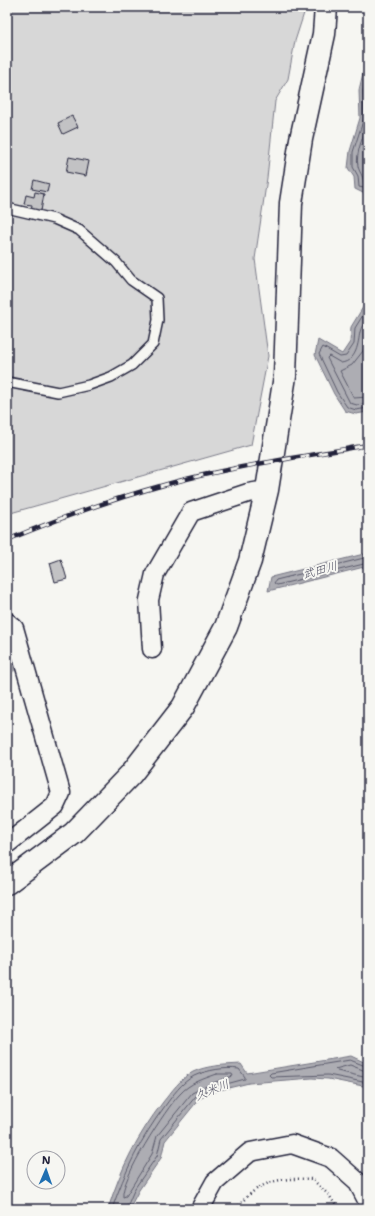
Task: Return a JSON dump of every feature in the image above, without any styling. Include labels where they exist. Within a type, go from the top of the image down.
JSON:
[{"type":"street","points":[[7,883],[74,832],[131,774],[183,707],[226,627],[250,561],[267,490],[284,376],[291,203],[301,138],[324,34],[326,7]]},
{"type":"street","points":[[152,649],[149,600],[155,574],[191,512],[248,493],[267,490]]},
{"type":"street","points":[[7,622],[14,628],[60,793],[55,806],[7,844]]},
{"type":"street","points":[[200,1209],[215,1182],[250,1152],[292,1144],[331,1158],[357,1181],[368,1202]]},
{"type":"lane","points":[[7,208],[54,219],[79,230],[116,262],[131,280],[157,298],[158,320],[153,344],[132,365],[111,378],[89,386],[58,392],[7,382]]},
{"type":"path","points":[[236,1209],[263,1184],[286,1178],[312,1179],[329,1195],[338,1209]]},
{"type":"shaded area","points":[[7,7],[306,7],[295,41],[288,79],[275,101],[267,178],[255,259],[268,356],[251,445],[7,514]]},
{"type":"water","points":[[368,52],[368,193],[365,194],[355,189],[354,177],[348,168],[350,151],[360,118],[359,90]]},
{"type":"water","points":[[368,299],[368,412],[356,414],[345,411],[334,394],[315,355],[318,340],[342,354],[350,342],[351,327]]},
{"type":"water","points":[[368,553],[368,566],[268,591],[271,577]]},
{"type":"water","name":"久米川","points":[[351,1056],[368,1064],[368,1087],[328,1079],[312,1078],[249,1083],[216,1091],[199,1099],[165,1141],[161,1158],[139,1190],[129,1209],[108,1209],[124,1166],[145,1127],[176,1086],[188,1075],[205,1068],[217,1066],[241,1064],[247,1073]]},
{"type":"building","points":[[72,116],[78,127],[63,134],[58,123]]},
{"type":"building","points":[[69,157],[89,161],[86,176],[66,172]]},
{"type":"building","points":[[34,180],[49,184],[47,192],[32,189]]},
{"type":"building","points":[[35,192],[44,194],[41,211],[31,210],[32,205],[24,204],[26,195],[34,197]]},
{"type":"building","points":[[61,559],[67,579],[55,582],[50,563]]},
{"type":"waterway","name":"武田川","points":[[7,656],[14,652]]},
{"type":"railway","points":[[7,540],[88,509],[171,483],[244,467],[368,445]]}]
